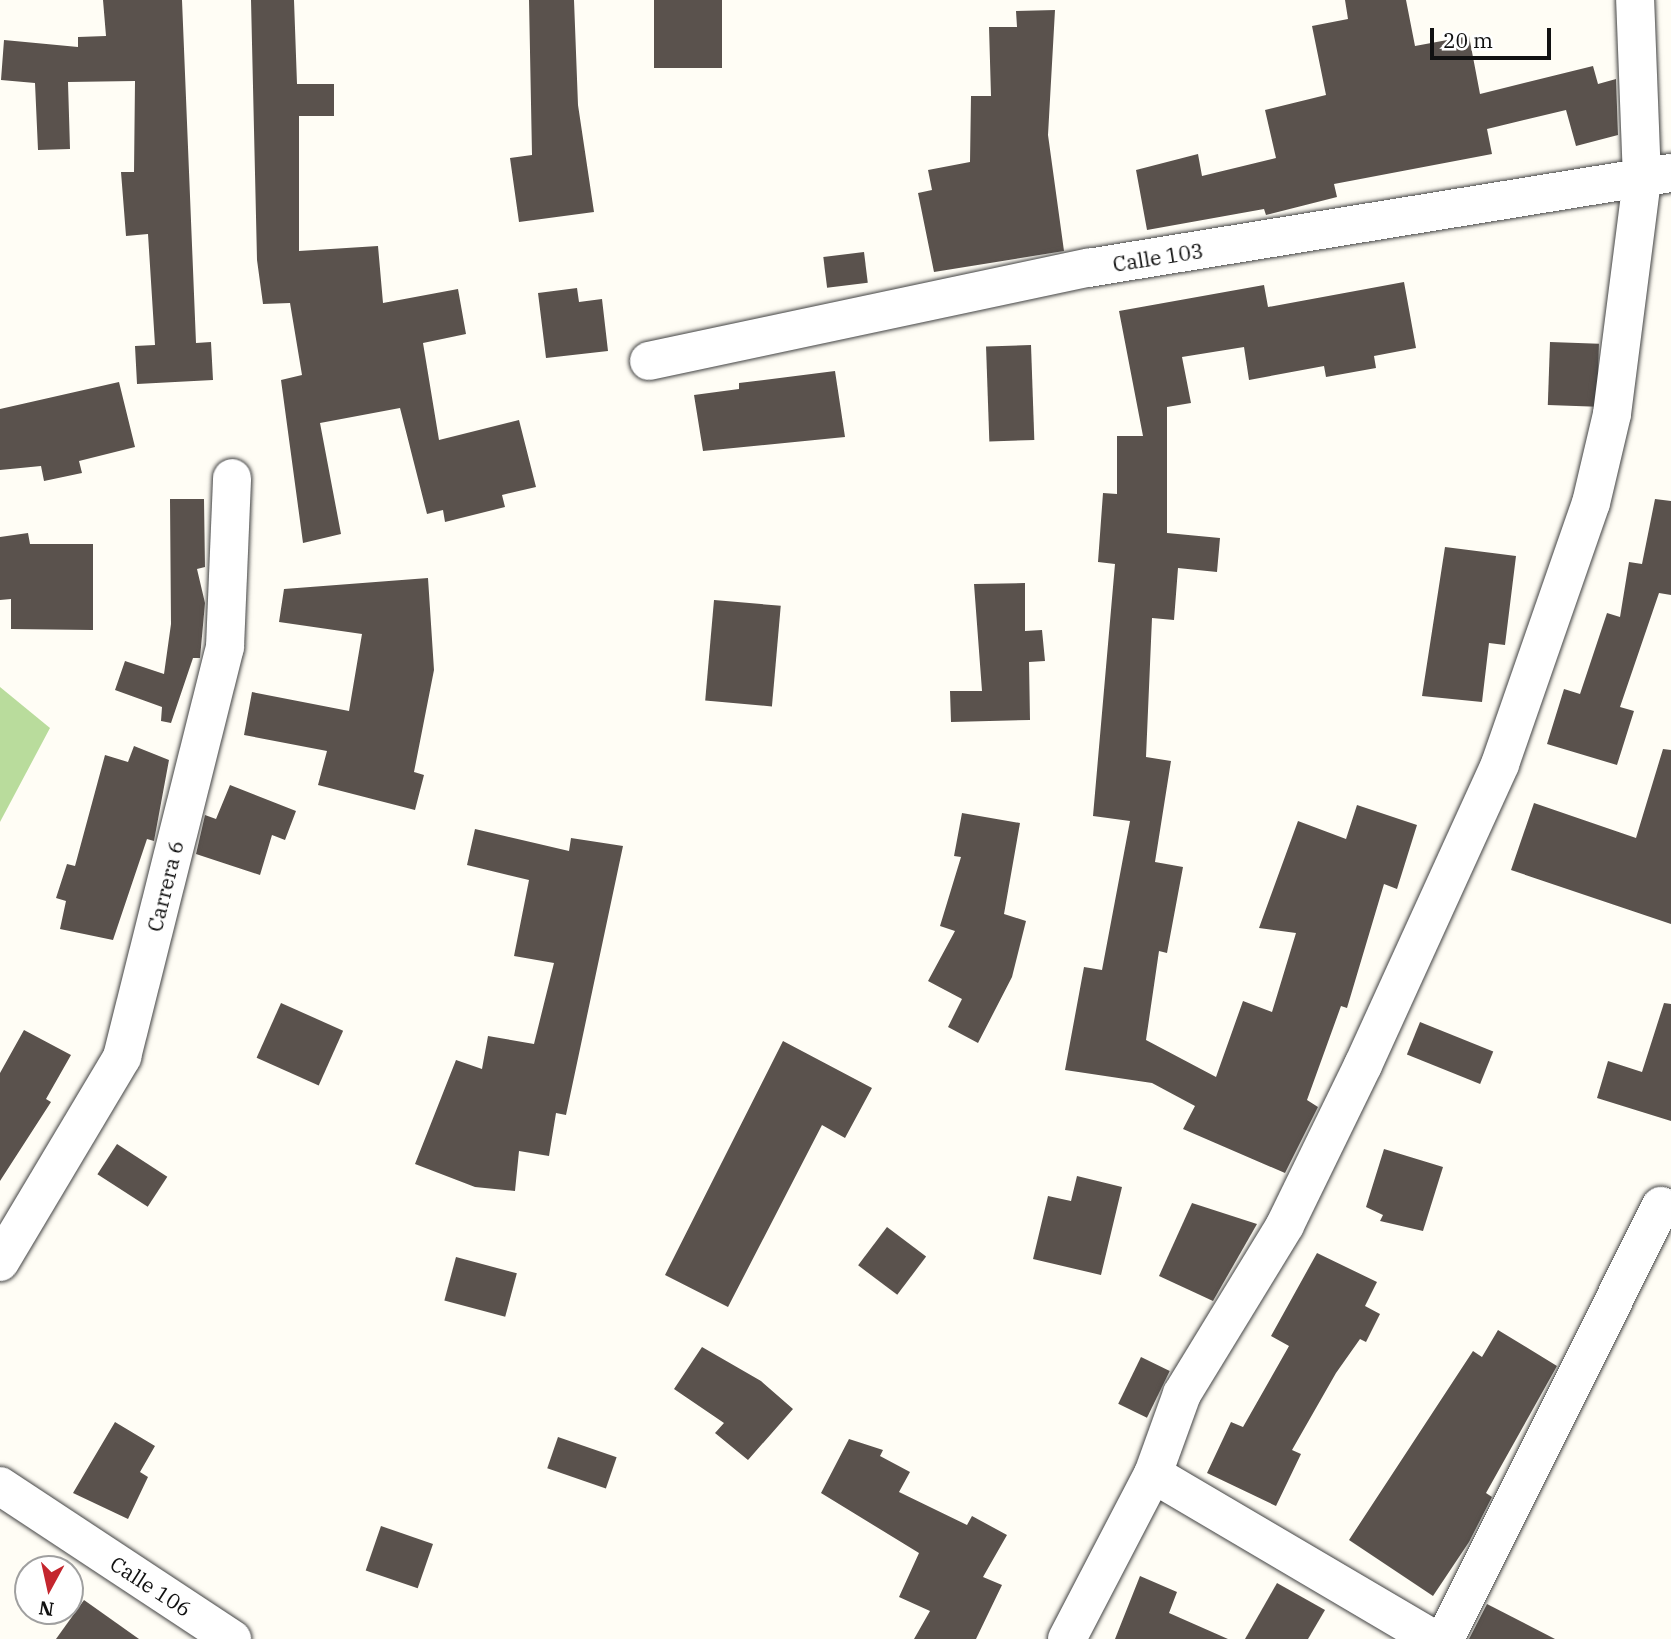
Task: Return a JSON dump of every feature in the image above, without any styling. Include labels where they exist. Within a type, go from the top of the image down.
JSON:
[{"type":"street","points":[[1067,1639],[1153,1474],[1182,1394],[1284,1225],[1500,764],[1591,503],[1612,414],[1657,176],[1635,0]]},
{"type":"street","name":"Calle 103","points":[[649,361],[1088,268],[1657,176]]},
{"type":"street","name":"Carrera 6","points":[[0,1262],[122,1057],[225,647],[232,478]]},
{"type":"street","points":[[1445,1639],[1661,1206]]},
{"type":"street","points":[[1153,1474],[1433,1639]]},
{"type":"street","name":"Calle 106","points":[[0,1486],[232,1639]]},
{"type":"green space","points":[[0,687],[50,728],[0,822]]},
{"type":"building","points":[[103,0],[182,0],[196,343],[211,342],[213,380],[137,384],[135,346],[155,345],[148,234],[126,236],[121,172],[134,172],[135,81],[68,82],[70,149],[38,150],[35,83],[1,80],[4,40],[78,47],[78,37],[106,36]]},
{"type":"building","points":[[251,0],[294,0],[297,84],[334,84],[334,116],[299,116],[299,251],[378,246],[383,303],[458,289],[466,334],[423,343],[439,440],[519,420],[536,487],[502,495],[505,507],[445,522],[443,510],[427,514],[400,408],[320,423],[341,534],[303,543],[281,380],[302,375],[290,303],[263,304],[257,260]]},
{"type":"building","points":[[529,0],[574,0],[578,105],[594,212],[519,222],[510,158],[532,155]]},
{"type":"building","points":[[654,0],[722,0],[722,68],[654,68]]},
{"type":"building","points":[[1345,0],[1406,0],[1415,46],[1469,36],[1480,94],[1593,66],[1598,84],[1616,79],[1618,135],[1576,146],[1566,110],[1487,129],[1492,154],[1334,184],[1337,197],[1266,215],[1264,209],[1147,230],[1136,170],[1198,154],[1202,176],[1276,158],[1265,110],[1326,95],[1312,26],[1348,19]]},
{"type":"building","points":[[1055,10],[1048,135],[1064,251],[934,272],[918,193],[932,190],[928,170],[970,162],[971,96],[991,96],[989,27],[1017,27],[1016,11]]},
{"type":"building","points":[[864,252],[868,283],[827,288],[823,257]]},
{"type":"building","points":[[1404,282],[1416,348],[1374,356],[1376,368],[1326,377],[1324,366],[1249,380],[1244,347],[1182,357],[1191,403],[1167,407],[1167,533],[1220,538],[1217,572],[1178,568],[1174,620],[1152,618],[1146,757],[1171,761],[1155,862],[1183,867],[1167,953],[1159,951],[1146,1040],[1216,1077],[1243,1001],[1272,1012],[1296,933],[1259,928],[1298,821],[1346,839],[1357,805],[1417,825],[1397,889],[1384,884],[1347,1008],[1341,1006],[1307,1100],[1318,1107],[1285,1173],[1183,1129],[1195,1106],[1152,1083],[1065,1070],[1084,967],[1102,970],[1130,821],[1093,816],[1115,564],[1098,562],[1103,493],[1117,494],[1117,436],[1143,436],[1119,311],[1264,285],[1268,307]]},
{"type":"building","points":[[577,288],[579,302],[602,299],[608,351],[546,358],[538,293]]},
{"type":"building","points":[[1550,342],[1599,344],[1597,407],[1548,405]]},
{"type":"building","points":[[1031,345],[1034,440],[989,442],[986,347]]},
{"type":"building","points":[[835,371],[845,437],[703,451],[694,395],[739,389],[739,383]]},
{"type":"building","points":[[119,382],[135,447],[79,461],[82,473],[44,481],[41,466],[0,470],[0,409]]},
{"type":"building","points":[[170,499],[204,499],[205,567],[197,569],[205,603],[200,658],[193,658],[171,723],[161,721],[162,707],[115,690],[125,661],[164,674],[171,624]]},
{"type":"building","points":[[1655,499],[1671,501],[1671,595],[1659,593],[1620,707],[1634,711],[1617,765],[1547,744],[1564,689],[1580,694],[1607,613],[1620,617],[1629,562],[1642,564]]},
{"type":"building","points":[[28,533],[30,544],[93,544],[93,630],[11,629],[11,599],[0,600],[0,537]]},
{"type":"building","points":[[1445,547],[1516,556],[1505,645],[1489,643],[1482,702],[1422,696]]},
{"type":"building","points":[[428,578],[434,670],[414,772],[424,775],[415,810],[318,785],[327,751],[244,735],[252,692],[349,711],[362,634],[279,622],[284,589]]},
{"type":"building","points":[[1025,583],[1025,631],[1042,630],[1045,661],[1029,662],[1030,720],[951,722],[950,691],[982,691],[974,584]]},
{"type":"building","points":[[714,600],[781,606],[772,706],[705,701]]},
{"type":"building","points":[[134,746],[169,760],[154,841],[147,839],[113,940],[60,929],[66,901],[56,898],[67,864],[75,866],[105,755],[128,762]]},
{"type":"building","points":[[1663,749],[1671,750],[1671,924],[1511,870],[1534,803],[1636,838]]},
{"type":"building","points":[[230,785],[296,811],[285,840],[272,835],[260,875],[196,854],[205,815],[216,819]]},
{"type":"building","points":[[962,813],[1020,823],[1004,914],[1026,921],[1012,977],[978,1043],[948,1027],[962,999],[928,981],[955,931],[940,926],[961,857],[954,856]]},
{"type":"building","points":[[475,829],[569,851],[571,838],[623,846],[566,1115],[556,1113],[549,1156],[519,1151],[515,1191],[475,1187],[415,1164],[456,1060],[482,1069],[488,1036],[534,1044],[554,963],[514,956],[529,880],[467,865]]},
{"type":"building","points":[[281,1003],[343,1031],[319,1085],[257,1058]]},
{"type":"building","points":[[1664,1003],[1671,1004],[1671,1121],[1597,1098],[1608,1061],[1642,1072]]},
{"type":"building","points":[[1420,1022],[1493,1052],[1480,1084],[1407,1054]]},
{"type":"building","points":[[24,1030],[71,1055],[46,1099],[51,1102],[0,1181],[0,1073]]},
{"type":"building","points":[[783,1041],[872,1088],[845,1138],[822,1125],[728,1307],[665,1275]]},
{"type":"building","points":[[117,1144],[167,1177],[148,1207],[97,1174]]},
{"type":"building","points":[[1384,1149],[1443,1167],[1423,1231],[1380,1221],[1383,1215],[1366,1207]]},
{"type":"building","points":[[1077,1176],[1122,1187],[1101,1275],[1033,1259],[1048,1196],[1071,1201]]},
{"type":"building","points":[[1192,1203],[1257,1224],[1213,1301],[1159,1276]]},
{"type":"building","points":[[887,1227],[926,1256],[897,1295],[858,1265]]},
{"type":"building","points":[[1317,1253],[1377,1282],[1365,1306],[1380,1314],[1366,1342],[1360,1339],[1336,1373],[1292,1450],[1301,1454],[1276,1506],[1207,1473],[1231,1422],[1243,1427],[1289,1346],[1271,1336]]},
{"type":"building","points":[[456,1257],[517,1273],[505,1317],[444,1300]]},
{"type":"building","points":[[1498,1330],[1557,1366],[1486,1493],[1492,1497],[1469,1542],[1433,1596],[1349,1540],[1473,1351],[1482,1357]]},
{"type":"building","points":[[702,1347],[761,1381],[793,1409],[748,1460],[715,1433],[724,1423],[674,1389]]},
{"type":"building","points":[[1141,1357],[1170,1371],[1147,1418],[1118,1404]]},
{"type":"building","points":[[115,1422],[155,1446],[140,1472],[148,1477],[128,1519],[73,1493]]},
{"type":"building","points":[[558,1437],[617,1457],[606,1488],[547,1468]]},
{"type":"building","points":[[849,1439],[883,1450],[880,1456],[910,1472],[899,1492],[967,1525],[972,1516],[1007,1535],[983,1577],[1002,1585],[976,1639],[914,1639],[930,1611],[899,1597],[919,1553],[821,1493]]},
{"type":"building","points":[[381,1526],[433,1544],[418,1588],[366,1570]]},
{"type":"building","points":[[1140,1576],[1177,1592],[1169,1613],[1228,1639],[1115,1639]]},
{"type":"building","points":[[1277,1583],[1325,1610],[1308,1639],[1245,1639]]},
{"type":"building","points":[[84,1600],[139,1639],[56,1639],[66,1625],[84,1625]]},
{"type":"building","points":[[1487,1604],[1555,1639],[1469,1639]]}]
